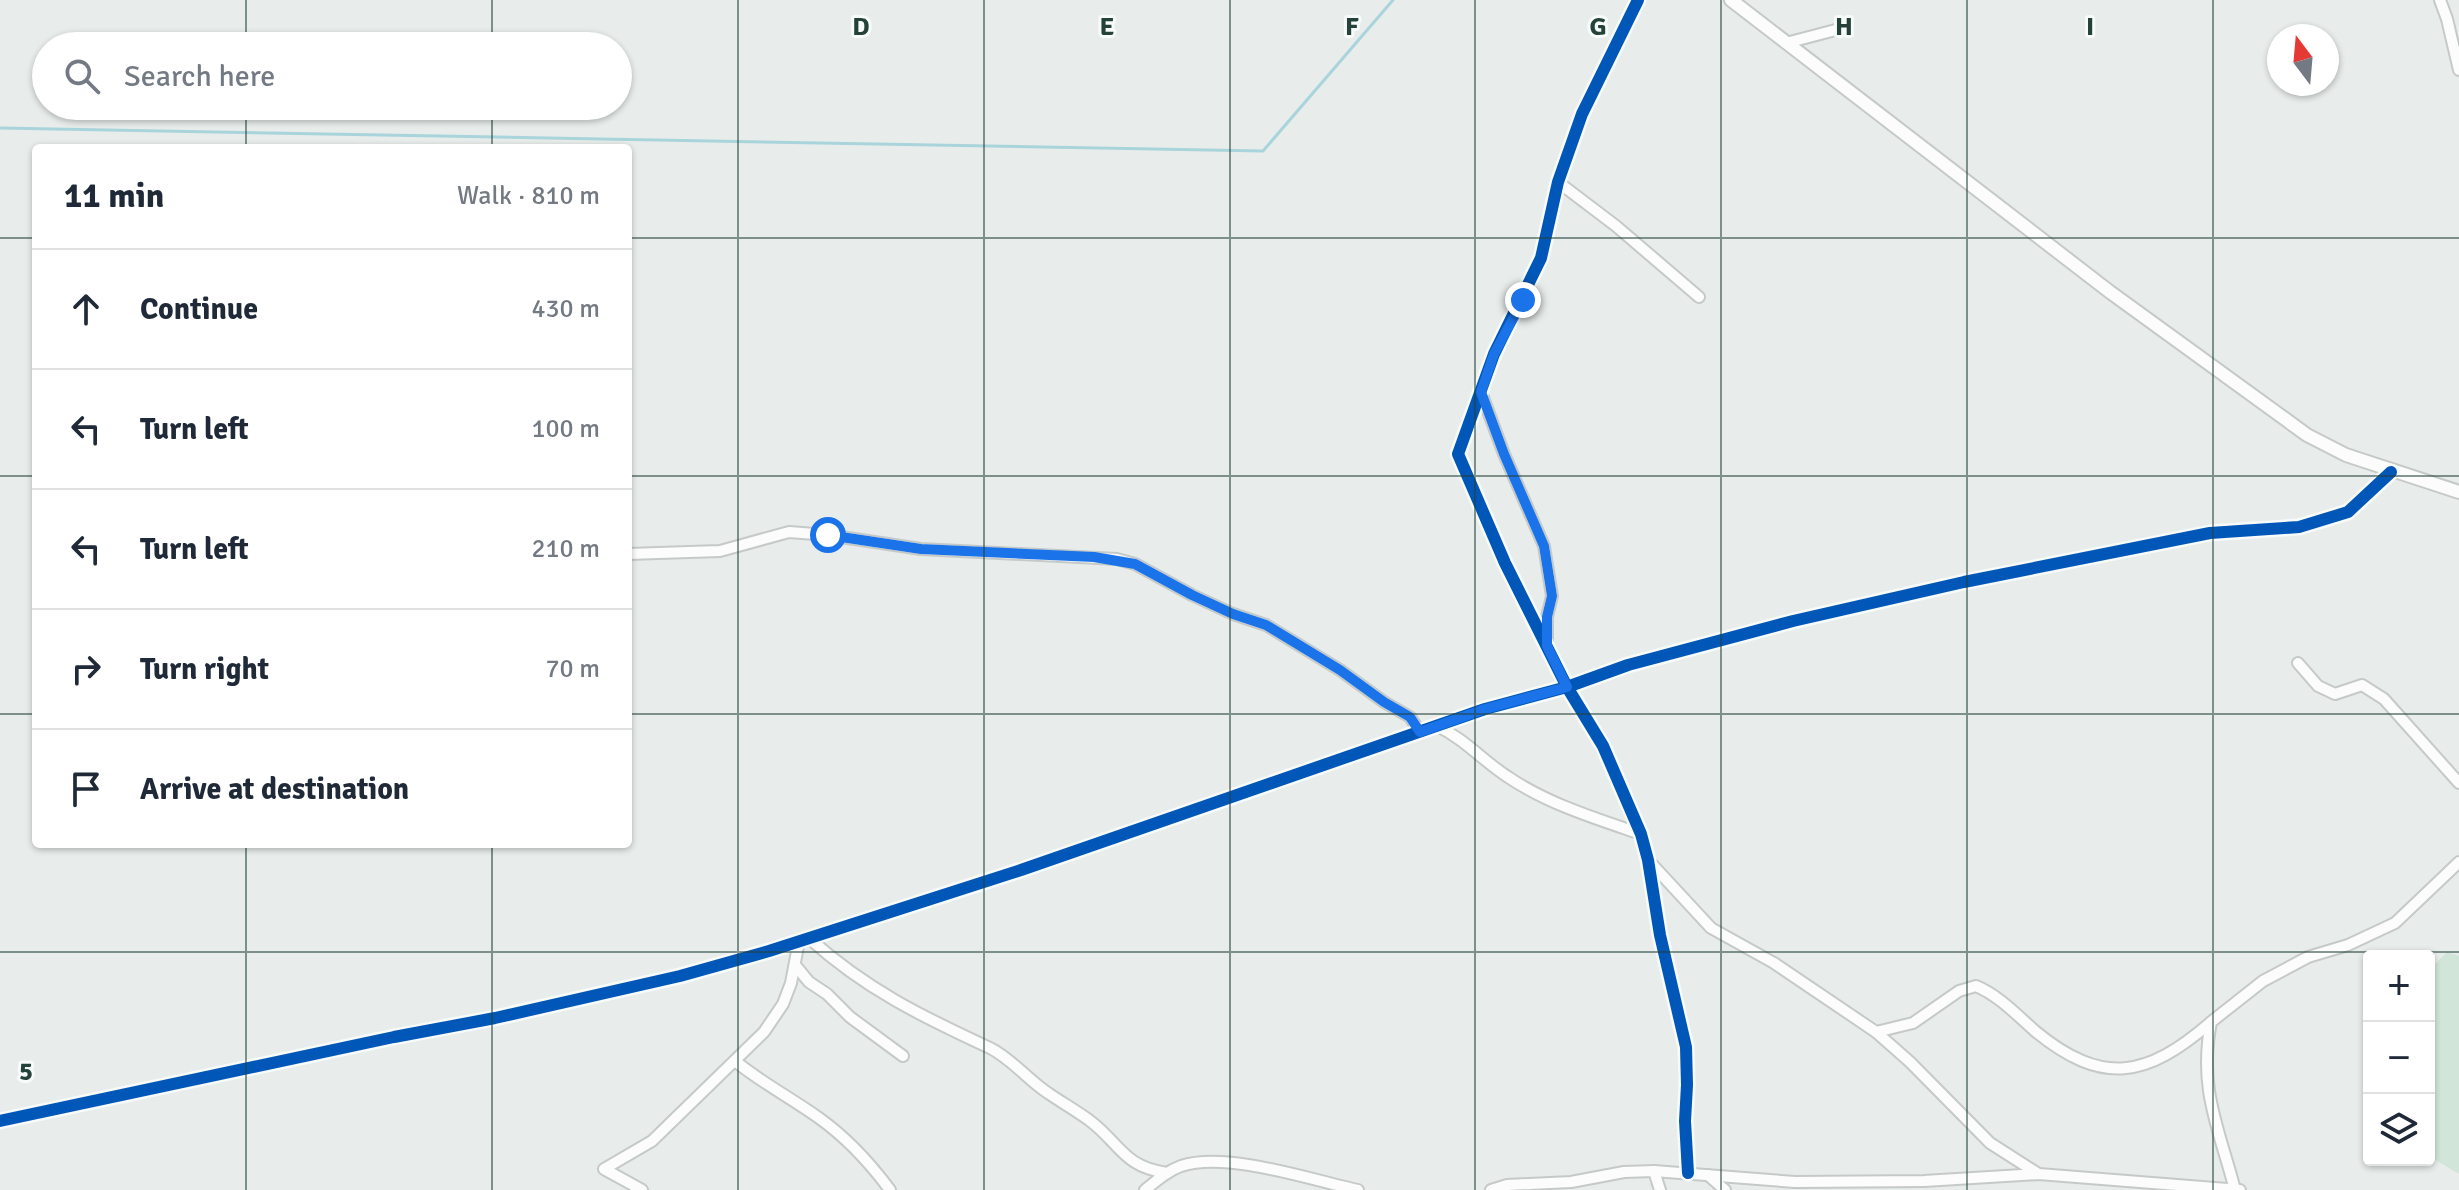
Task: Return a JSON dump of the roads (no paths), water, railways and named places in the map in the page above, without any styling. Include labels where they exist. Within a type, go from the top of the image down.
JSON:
[{"type":"street","points":[[1638,0],[1588,101],[1558,182],[1541,258],[1494,354],[1458,454],[1505,563],[1567,687],[1603,746],[1641,834],[1686,1047],[1688,1173]]},
{"type":"street","points":[[1731,0],[2228,380],[2307,435],[2346,455],[2391,472],[2459,492]]},
{"type":"street","points":[[2440,0],[2459,70]]},
{"type":"street","points":[[1786,43],[1847,27]]},
{"type":"street","points":[[1558,182],[1616,226],[1699,297]]},
{"type":"street","points":[[1481,392],[1544,546],[1552,596],[1547,617],[1547,646]]},
{"type":"street","points":[[0,1121],[495,1018],[680,976],[804,940],[1021,870],[1485,709],[1567,687],[1628,665],[1936,588],[2210,533],[2299,527],[2348,512],[2391,472]]},
{"type":"street","points":[[632,554],[720,551],[789,532],[921,549],[1117,559],[1135,564],[1233,614],[1266,625],[1410,717],[1420,732]]},
{"type":"street","points":[[2298,663],[2318,686],[2335,694],[2362,685],[2384,699],[2459,783]]},
{"type":"street","points":[[1437,726],[1455,734],[1489,763],[1538,794],[1641,834]]},
{"type":"street","points":[[1648,860],[1711,928],[1774,963],[1876,1032],[1990,1143],[2039,1174]]},
{"type":"street","points":[[1876,1032],[1913,1023],[1959,991],[1976,986],[2071,1056],[2107,1068],[2137,1066],[2172,1053],[2263,981],[2308,957],[2348,945],[2395,923],[2457,868]]},
{"type":"street","points":[[642,1190],[604,1169],[652,1141],[774,1020],[783,1004],[804,940]]},
{"type":"street","points":[[804,940],[894,1002],[1006,1058],[1047,1093],[1095,1125],[1116,1149],[1138,1166],[1167,1173]]},
{"type":"street","points":[[795,965],[809,982],[827,994],[850,1017],[903,1056]]},
{"type":"street","points":[[1491,1190],[1507,1185],[1571,1182],[1624,1172],[1654,1171],[1795,1182],[1922,1186],[2039,1174],[2236,1190],[2211,1111],[2206,1078],[2211,1022]]},
{"type":"street","points":[[735,1061],[757,1079],[830,1126],[869,1163],[890,1190]]},
{"type":"street","points":[[1145,1190],[1178,1167],[1203,1161],[1269,1169],[1358,1190]]},
{"type":"street","points":[[1654,1171],[1660,1190]]},
{"type":"street","points":[[1708,1175],[1725,1190]]},
{"type":"street","points":[[1754,1178],[1768,1190]]},
{"type":"waterway","points":[[0,128],[1263,151],[1393,0]]}]
